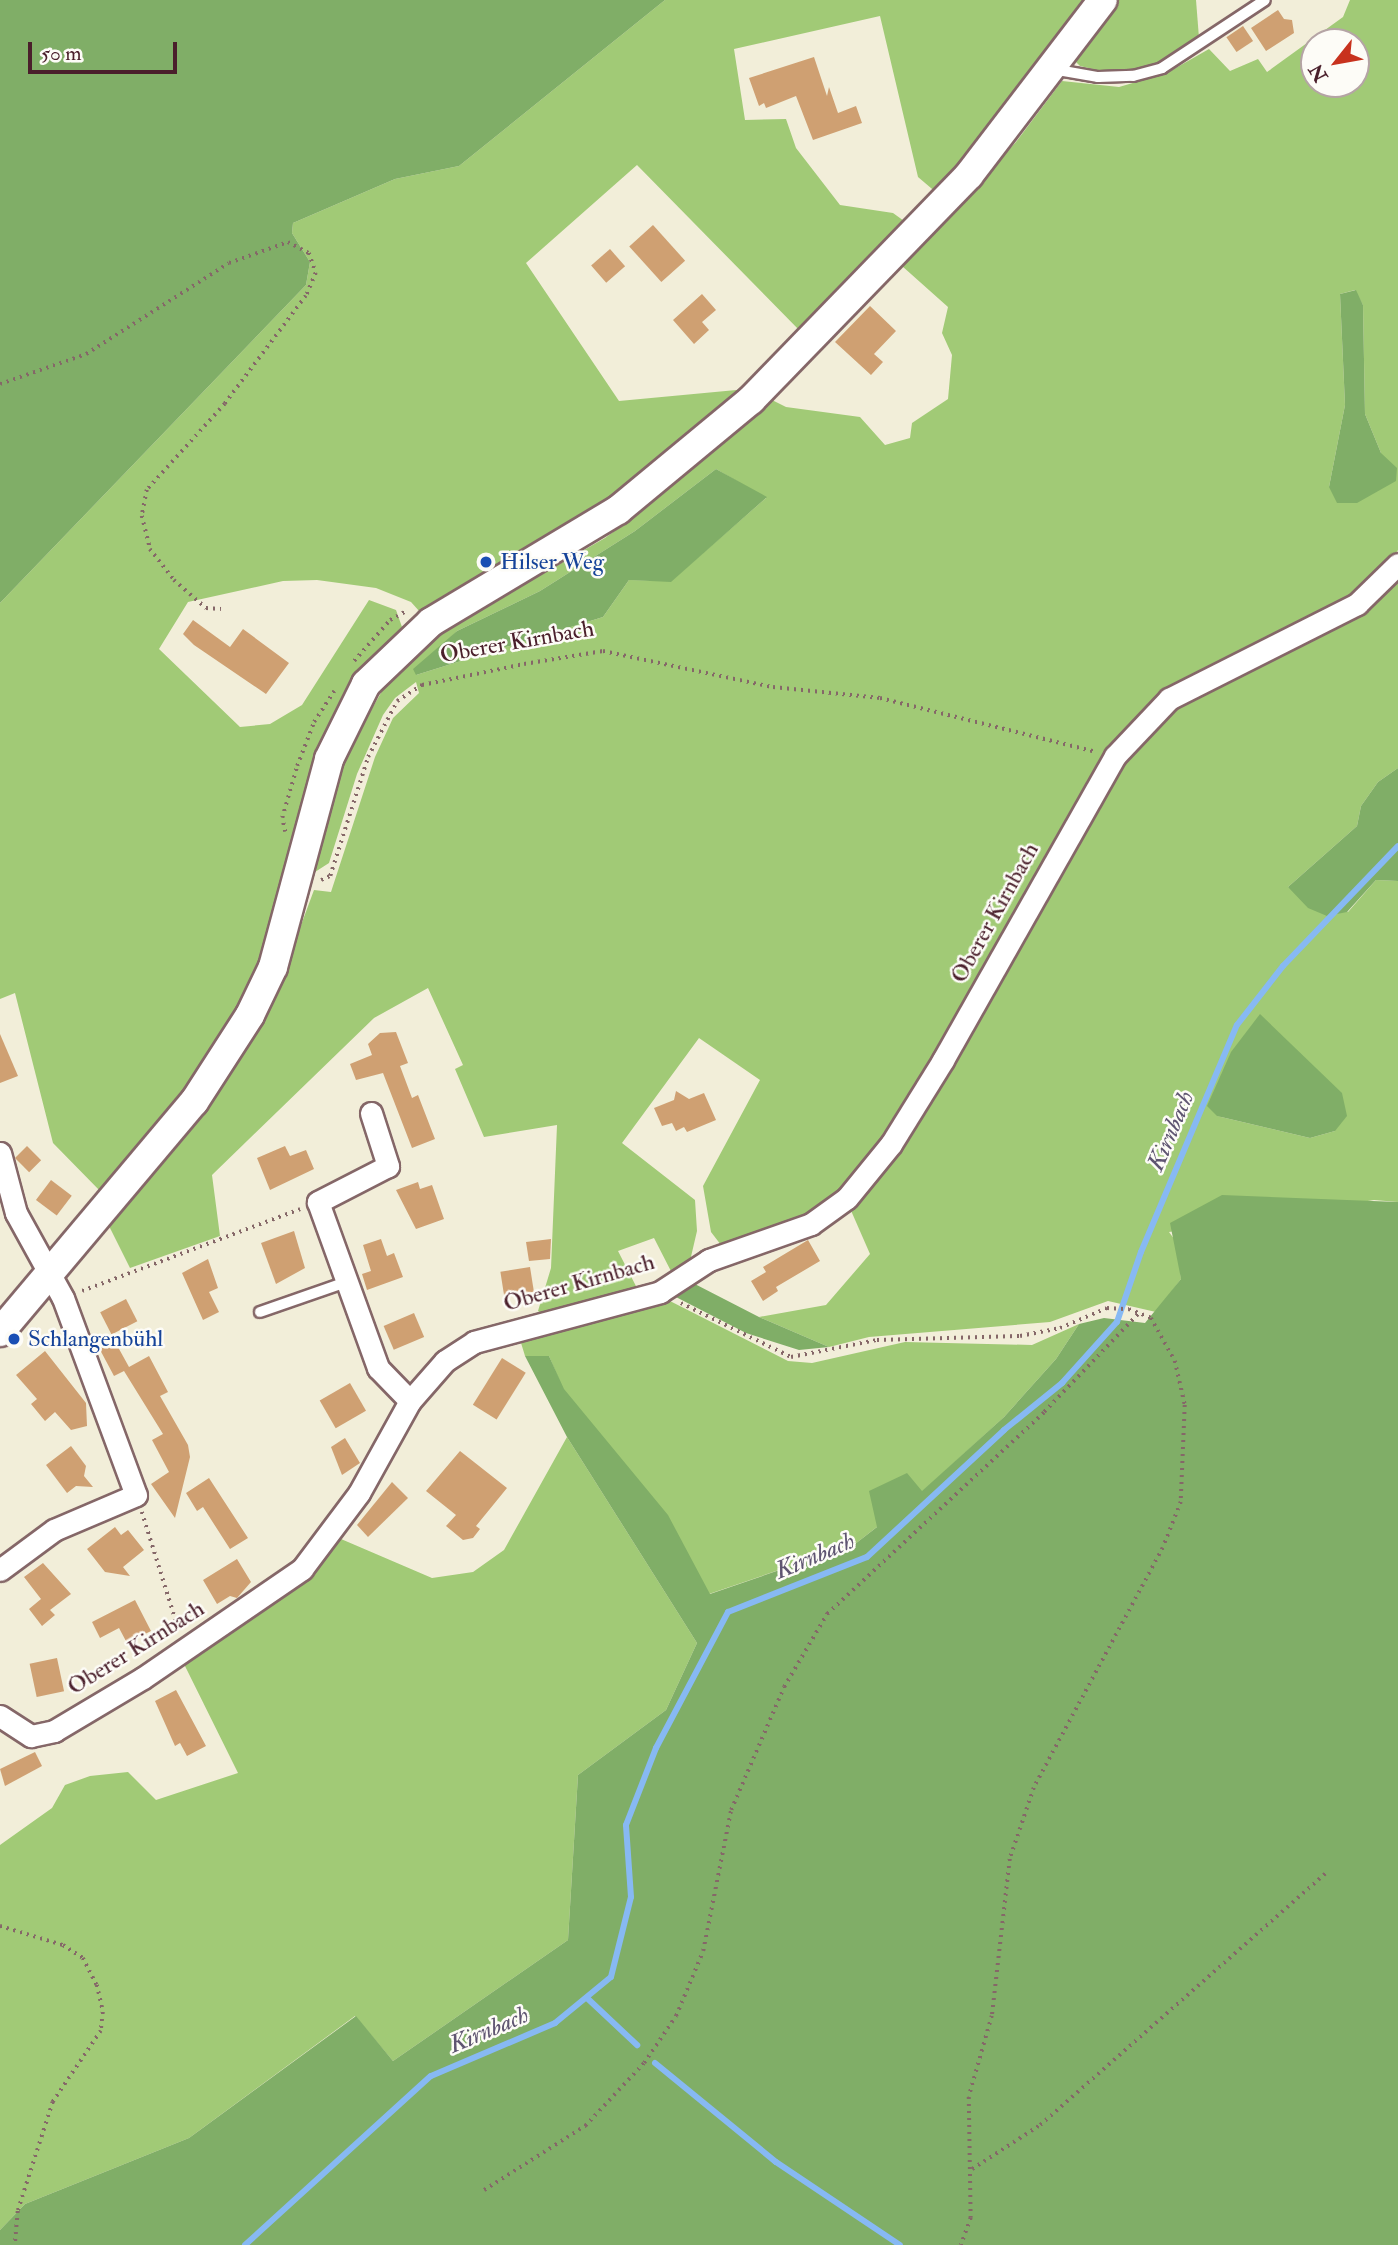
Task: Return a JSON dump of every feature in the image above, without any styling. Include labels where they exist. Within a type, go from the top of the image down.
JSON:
[{"type":"main road","points":[[0,1332],[55,1287],[194,1102],[250,1016],[273,967],[329,759],[366,684],[393,654],[431,622],[618,510],[751,400],[924,226],[1052,69],[1102,0]]},
{"type":"street","name":"Oberer Kirnbach","points":[[0,1716],[32,1737],[54,1731],[184,1650],[302,1569],[359,1493],[410,1401],[446,1361],[474,1342],[660,1292],[709,1260],[811,1224],[847,1198],[891,1144],[943,1060],[1115,756],[1169,699],[1357,604],[1398,564]]},
{"type":"street","points":[[371,1113],[388,1166],[318,1202],[378,1368],[410,1401]]},
{"type":"street","points":[[0,1153],[8,1213],[55,1287],[136,1495],[54,1530],[0,1570]]},
{"type":"lane","points":[[1052,69],[1098,78],[1133,76],[1162,68],[1265,0]]},
{"type":"lane","points":[[260,1312],[346,1282]]},
{"type":"path","points":[[0,384],[86,354],[229,263],[288,242],[309,253],[316,273],[306,296],[225,404],[147,490],[142,516],[150,550],[174,580],[206,608],[220,609]]},
{"type":"path","name":"Oberer Kirnbach","points":[[296,878],[318,881],[330,876],[368,757],[397,701],[422,685],[590,653],[604,652],[773,687],[880,698],[1115,756]]},
{"type":"path","points":[[55,1287],[318,1202]]},
{"type":"path","points":[[660,1292],[791,1357],[877,1340],[1020,1336],[1060,1328],[1107,1308],[1129,1309],[1140,1312],[1161,1332],[1178,1372],[1185,1405],[1181,1502],[1145,1583],[1034,1788],[1010,1859],[992,2016],[969,2097],[971,2218],[961,2245]]},
{"type":"path","points":[[484,2190],[585,2126],[644,2063],[676,2016],[703,1951],[731,1810],[783,1687],[827,1614],[1044,1412],[1140,1312]]},
{"type":"path","points":[[136,1495],[184,1650]]},
{"type":"path","points":[[972,2169],[1040,2125],[1328,1871]]},
{"type":"path","points":[[0,1926],[63,1945],[83,1958],[97,1985],[103,2012],[101,2031],[52,2102],[18,2211],[15,2245]]},
{"type":"green space","points":[[0,0],[665,0],[459,166],[395,179],[293,223],[292,233],[310,262],[306,285],[0,603]]},
{"type":"green space","points":[[665,0],[1091,0],[938,194],[918,177],[880,16],[734,49],[745,120],[786,119],[796,148],[840,205],[893,213],[911,226],[802,333],[637,165],[526,263],[619,401],[747,389],[612,499],[420,612],[411,602],[376,588],[317,580],[283,581],[188,602],[159,649],[240,727],[270,724],[302,705],[369,600],[396,610],[402,627],[367,664],[262,963],[240,1006],[186,1088],[102,1193],[53,1143],[15,993],[0,999],[0,603],[306,285],[310,262],[292,233],[293,223],[395,179],[459,166]]},
{"type":"green space","points":[[1111,0],[1196,0],[1199,38],[1177,56],[1146,67],[1109,73],[1080,66],[1073,59]]},
{"type":"green space","points":[[1350,0],[1398,0],[1398,550],[1384,572],[1352,598],[1148,707],[1109,747],[1095,782],[891,1136],[843,1193],[802,1220],[721,1245],[711,1232],[703,1186],[760,1080],[699,1038],[622,1143],[695,1200],[697,1231],[690,1261],[675,1279],[654,1238],[618,1251],[639,1292],[544,1315],[538,1311],[551,1268],[557,1125],[484,1137],[455,1069],[463,1065],[428,988],[374,1018],[212,1175],[220,1236],[130,1268],[109,1226],[253,1038],[281,979],[314,890],[331,892],[375,757],[393,718],[419,693],[416,682],[395,698],[383,715],[357,774],[329,863],[315,872],[332,795],[348,751],[386,684],[437,634],[605,538],[643,510],[770,399],[786,407],[860,417],[885,445],[910,438],[912,423],[948,399],[952,355],[942,333],[948,307],[902,266],[1016,142],[1062,81],[1119,87],[1167,73],[1209,49],[1230,71],[1258,59],[1267,72],[1300,48],[1300,98],[1370,98],[1370,28],[1328,28],[1343,17]],"holes":[[[1355,290],[1363,305],[1365,414],[1381,453],[1329,487],[1345,405],[1340,294]],[[716,469],[766,498],[671,581],[629,580],[603,617],[416,675],[457,631],[540,591],[635,531]]]},
{"type":"green space","points":[[1356,290],[1363,305],[1365,414],[1381,453],[1397,468],[1396,481],[1357,503],[1337,503],[1329,487],[1345,405],[1340,294]]},
{"type":"green space","points":[[716,469],[767,497],[671,582],[629,580],[603,617],[416,675],[413,669],[457,631],[540,591],[635,531]]},
{"type":"green space","points":[[1398,570],[1398,768],[1378,782],[1361,806],[1357,826],[1288,887],[1348,912],[1376,880],[1398,881],[1398,1202],[1374,1200],[1169,1232],[1177,1243],[1181,1279],[1156,1312],[1108,1301],[1050,1322],[869,1337],[829,1347],[759,1317],[826,1305],[870,1254],[849,1206],[1113,770],[1159,715]],"holes":[[[1217,1116],[1335,1131],[1310,1138]]]},
{"type":"green space","points":[[1398,768],[1398,881],[1376,880],[1347,912],[1327,916],[1308,908],[1288,887],[1357,826],[1361,806],[1378,782]]},
{"type":"green space","points":[[1260,1014],[1342,1093],[1347,1116],[1335,1131],[1310,1138],[1217,1116],[1207,1106],[1231,1052]]},
{"type":"green space","points":[[1222,1195],[1398,1202],[1398,2245],[0,2245],[0,2230],[25,2204],[189,2138],[356,2016],[393,2061],[568,1940],[578,1775],[666,1710],[697,1643],[567,1437],[525,1356],[549,1356],[564,1389],[668,1515],[710,1594],[855,1544],[877,1527],[869,1491],[907,1473],[922,1491],[1004,1417],[1056,1359],[1079,1324],[1104,1318],[1145,1323],[1181,1279],[1170,1223]]},
{"type":"green space","points":[[689,1281],[759,1317],[829,1347],[799,1350],[746,1333],[672,1295]]},
{"type":"green space","points":[[666,1299],[788,1361],[812,1363],[905,1342],[1032,1345],[1079,1324],[1056,1359],[1004,1417],[922,1492],[855,1544],[709,1594],[563,1389],[549,1356],[525,1356],[518,1333]]},
{"type":"green space","points":[[567,1437],[697,1643],[666,1710],[578,1775],[568,1940],[393,2061],[355,2016],[189,2138],[25,2204],[0,2230],[0,1845],[52,1808],[65,1785],[90,1776],[128,1772],[156,1800],[238,1773],[183,1662],[304,1580],[341,1539],[432,1578],[473,1572],[504,1550]]},
{"type":"building","points":[[1278,10],[1284,19],[1292,20],[1294,33],[1266,51],[1251,28]]},
{"type":"building","points":[[1243,26],[1253,41],[1236,52],[1226,37]]},
{"type":"building","points":[[814,57],[827,96],[829,87],[838,113],[856,106],[862,123],[813,140],[796,96],[766,108],[764,103],[759,106],[749,78]]},
{"type":"building","points":[[653,225],[685,261],[661,282],[629,246]]},
{"type":"building","points":[[610,249],[625,266],[606,283],[591,265]]},
{"type":"building","points":[[702,294],[716,310],[702,322],[709,330],[694,344],[673,320]]},
{"type":"building","points":[[870,306],[896,331],[874,354],[883,362],[871,375],[835,342]]},
{"type":"building","points":[[193,620],[230,647],[243,629],[289,663],[266,694],[194,645],[183,634]]},
{"type":"building","points":[[396,1032],[408,1063],[400,1066],[412,1098],[418,1095],[435,1139],[412,1148],[383,1073],[356,1080],[350,1064],[372,1055],[368,1044],[380,1033]]},
{"type":"building","points":[[0,1034],[18,1076],[0,1083]]},
{"type":"building","points":[[676,1091],[689,1099],[704,1093],[716,1120],[687,1132],[684,1127],[676,1131],[672,1123],[662,1126],[654,1108],[674,1100]]},
{"type":"building","points":[[27,1146],[41,1160],[29,1172],[15,1158]]},
{"type":"building","points":[[285,1146],[290,1156],[306,1150],[314,1169],[270,1190],[257,1158]]},
{"type":"building","points":[[51,1180],[72,1196],[57,1216],[36,1200]]},
{"type":"building","points":[[418,1182],[420,1189],[432,1185],[444,1219],[416,1229],[396,1190]]},
{"type":"building","points":[[294,1231],[305,1268],[276,1284],[261,1243]]},
{"type":"building","points":[[381,1239],[387,1256],[394,1253],[403,1277],[367,1290],[362,1274],[371,1271],[363,1245]]},
{"type":"building","points":[[551,1239],[550,1259],[529,1261],[526,1242]]},
{"type":"building","points":[[808,1240],[820,1261],[776,1287],[778,1291],[763,1301],[751,1281],[766,1272],[763,1267]]},
{"type":"building","points":[[208,1259],[218,1288],[209,1292],[219,1312],[203,1320],[182,1273]]},
{"type":"building","points":[[530,1267],[534,1292],[504,1296],[500,1272]]},
{"type":"building","points":[[126,1299],[137,1321],[112,1334],[100,1312]]},
{"type":"building","points":[[414,1313],[424,1337],[394,1350],[384,1326]]},
{"type":"building","points":[[113,1338],[129,1367],[149,1356],[168,1392],[160,1396],[188,1445],[190,1457],[175,1518],[151,1484],[169,1472],[152,1440],[163,1434],[124,1371],[114,1376],[98,1346]]},
{"type":"building","points":[[45,1351],[86,1403],[87,1426],[71,1430],[55,1412],[45,1421],[31,1404],[37,1399],[16,1375]]},
{"type":"building","points":[[502,1358],[526,1373],[497,1419],[473,1405]]},
{"type":"building","points":[[350,1383],[366,1411],[336,1428],[320,1400]]},
{"type":"building","points":[[345,1438],[360,1463],[342,1475],[331,1447]]},
{"type":"building","points":[[71,1446],[86,1466],[84,1476],[93,1487],[76,1486],[67,1493],[46,1465]]},
{"type":"building","points":[[460,1451],[507,1488],[476,1526],[480,1529],[473,1538],[463,1540],[446,1526],[456,1515],[426,1491]]},
{"type":"building","points":[[209,1478],[248,1538],[230,1549],[203,1507],[197,1511],[186,1493]]},
{"type":"building","points":[[392,1482],[408,1498],[368,1537],[357,1525]]},
{"type":"building","points":[[115,1527],[121,1535],[128,1530],[144,1550],[123,1567],[130,1576],[105,1572],[87,1549]]},
{"type":"building","points":[[237,1559],[251,1582],[237,1598],[230,1596],[217,1604],[203,1580]]},
{"type":"building","points":[[43,1563],[71,1594],[50,1610],[55,1615],[42,1626],[29,1609],[41,1599],[24,1577]]},
{"type":"building","points":[[135,1600],[151,1631],[127,1643],[119,1628],[100,1638],[92,1622]]},
{"type":"building","points":[[57,1658],[64,1691],[37,1697],[30,1664]]},
{"type":"building","points":[[176,1690],[206,1746],[187,1756],[180,1743],[175,1746],[155,1701]]},
{"type":"building","points":[[35,1752],[42,1766],[5,1786],[0,1769]]},
{"type":"waterway","name":"Kirnbach","points":[[245,2245],[431,2076],[555,2023],[611,1977],[631,1897],[626,1825],[656,1748],[728,1612],[867,1557],[1004,1430],[1062,1383],[1117,1322],[1141,1252],[1237,1025],[1283,966],[1398,846]]},
{"type":"waterway","points":[[587,1998],[637,2045]]},
{"type":"waterway","points":[[655,2063],[776,2162],[900,2245]]},
{"type":"place","name":"Hilser Weg","points":[[486,562]]},
{"type":"place","name":"Schlangenbühl","points":[[14,1339]]}]
